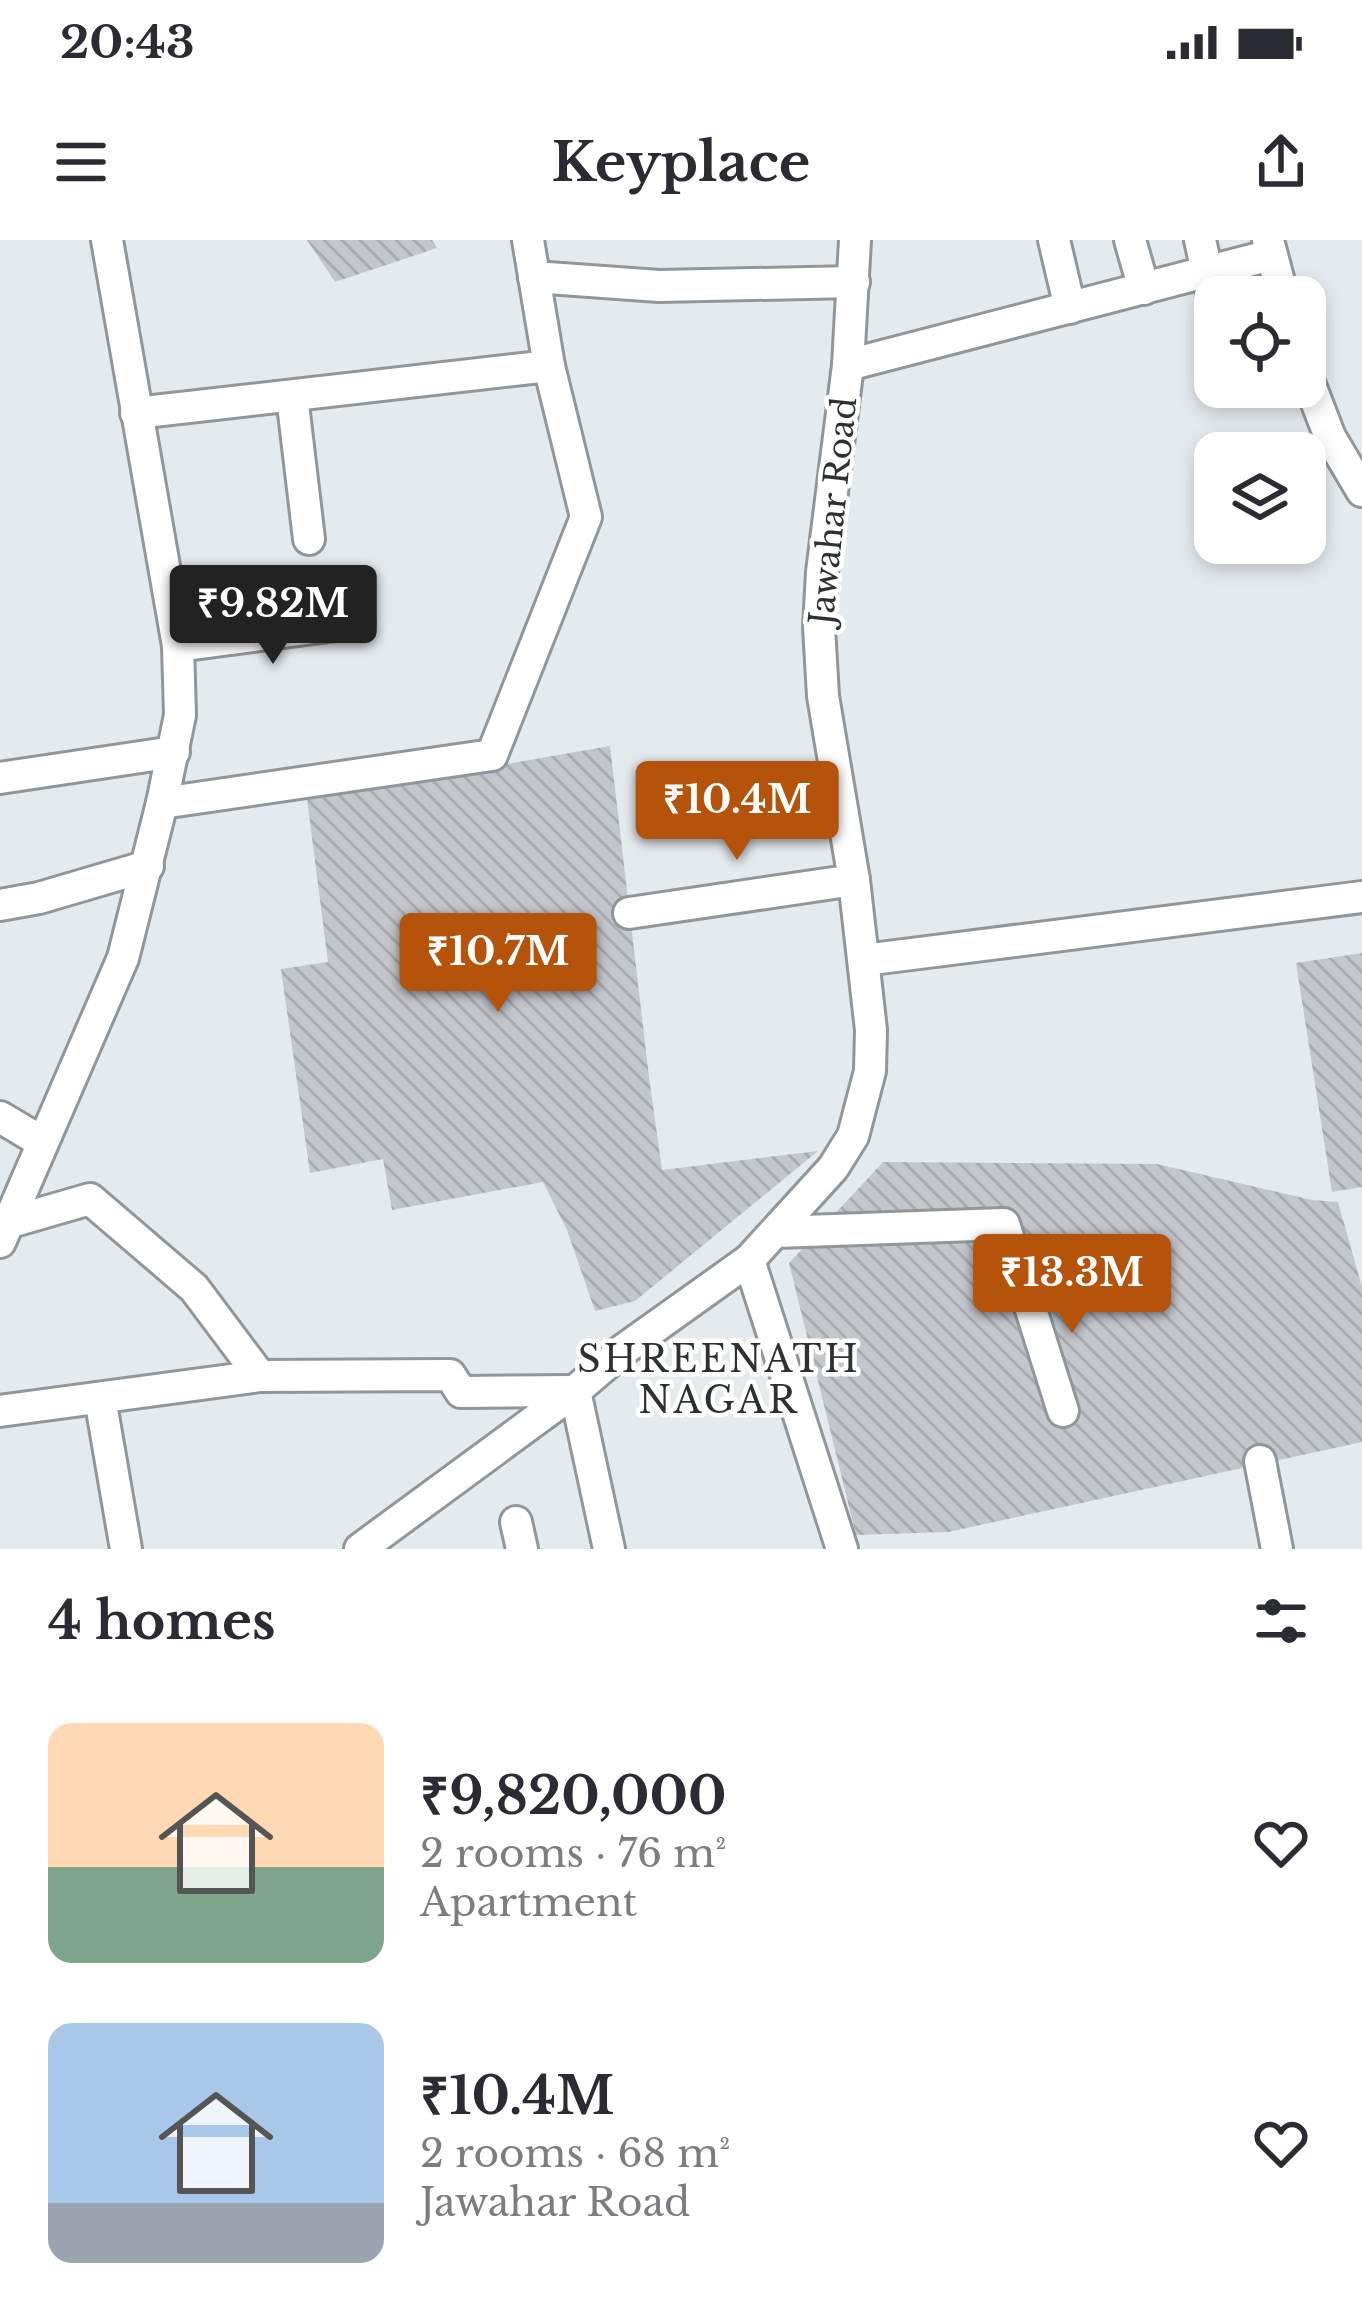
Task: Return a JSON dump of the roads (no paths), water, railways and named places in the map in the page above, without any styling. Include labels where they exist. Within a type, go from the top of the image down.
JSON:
[{"type":"street","points":[[3,1232],[123,958],[180,715],[178,646],[107,240]]},
{"type":"street","points":[[162,803],[492,755],[586,517],[549,366],[528,240]]},
{"type":"street","name":"Jawahar Road","points":[[360,1549],[749,1260],[833,1168],[854,1136],[870,1071],[872,1030],[854,880],[823,696],[819,628],[848,365],[855,240]]},
{"type":"street","points":[[1054,240],[1070,308]]},
{"type":"street","points":[[1130,240],[1144,289]]},
{"type":"street","points":[[1200,240],[1206,276]]},
{"type":"street","points":[[848,365],[1144,289],[1269,248]]},
{"type":"street","points":[[534,277],[659,286],[854,282]]},
{"type":"street","points":[[136,413],[549,366]]},
{"type":"street","points":[[292,396],[309,538]]},
{"type":"street","points":[[1319,408],[1362,491]]},
{"type":"street","points":[[178,646],[359,622]]},
{"type":"street","points":[[0,778],[174,752]]},
{"type":"street","points":[[0,905],[148,866]]},
{"type":"street","points":[[629,913],[854,880]]},
{"type":"street","points":[[864,960],[1362,897]]},
{"type":"street","points":[[0,1118],[42,1142]]},
{"type":"street","points":[[3,1232],[90,1198],[194,1288],[260,1376]]},
{"type":"street","points":[[776,1232],[1004,1224],[1063,1411]]},
{"type":"street","points":[[749,1260],[842,1549]]},
{"type":"street","points":[[0,1412],[260,1376],[450,1375],[461,1392],[575,1391],[609,1549]]},
{"type":"street","points":[[100,1398],[126,1549]]},
{"type":"street","points":[[1260,1461],[1277,1549]]},
{"type":"district","name":"SHREENATH NAGAR","points":[[719,1380]]}]
